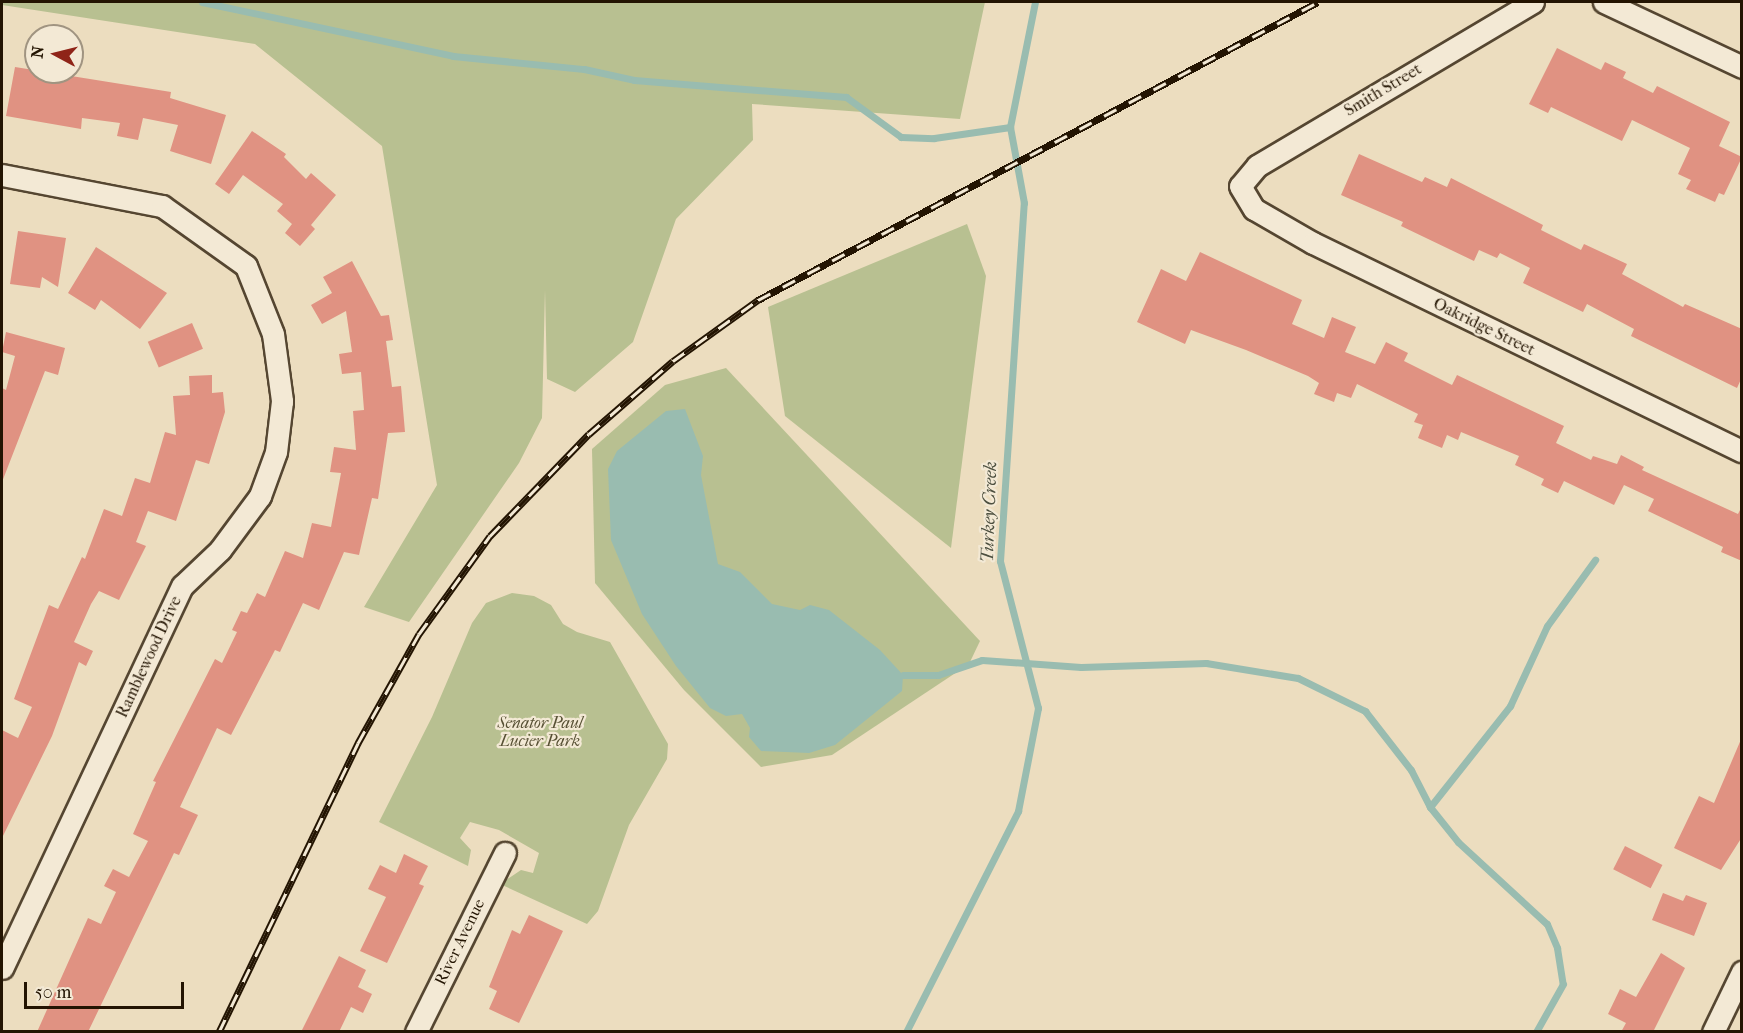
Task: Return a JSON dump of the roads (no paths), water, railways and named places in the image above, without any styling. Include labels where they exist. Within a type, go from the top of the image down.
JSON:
[{"type":"street","name":"Smith Street","points":[[1240,186],[1257,166],[1533,2]]},
{"type":"street","points":[[1604,2],[1742,67]]},
{"type":"street","name":"Ramblewood Drive","points":[[2,175],[162,206],[246,266],[273,334],[282,401],[276,452],[260,496],[220,550],[182,586],[2,968]]},
{"type":"street","name":"Oakridge Street","points":[[1240,186],[1254,209],[1312,243],[1742,451]]},
{"type":"street","name":"River Avenue","points":[[416,1032],[505,853]]},
{"type":"street","points":[[1713,1032],[1742,972]]},
{"type":"water","points":[[685,409],[703,456],[701,475],[718,564],[740,572],[772,604],[800,610],[810,605],[829,610],[880,650],[903,675],[902,691],[835,745],[809,753],[761,751],[749,737],[750,728],[742,714],[726,716],[710,708],[676,666],[642,614],[611,540],[608,469],[617,451],[666,411]]},
{"type":"waterway","points":[[202,2],[453,56],[584,69],[634,80],[846,97],[901,137],[934,138],[1010,127]]},
{"type":"waterway","name":"Turkey Creek","points":[[906,1032],[1018,811],[1038,708],[1000,561],[1024,203],[1010,127],[1035,2]]},
{"type":"waterway","points":[[1430,807],[1510,706],[1547,626],[1595,560]]},
{"type":"waterway","points":[[903,675],[938,675],[982,660],[1081,667],[1206,663],[1298,678],[1365,711],[1411,770],[1430,807],[1458,842],[1547,924],[1557,948],[1563,984],[1536,1032]]},
{"type":"railway","points":[[219,1032],[358,743],[419,634],[490,536],[589,434],[673,361],[758,300],[1318,2]]},
{"type":"park label","name":"Senator Paul Lucier Park","points":[[540,732]]}]
